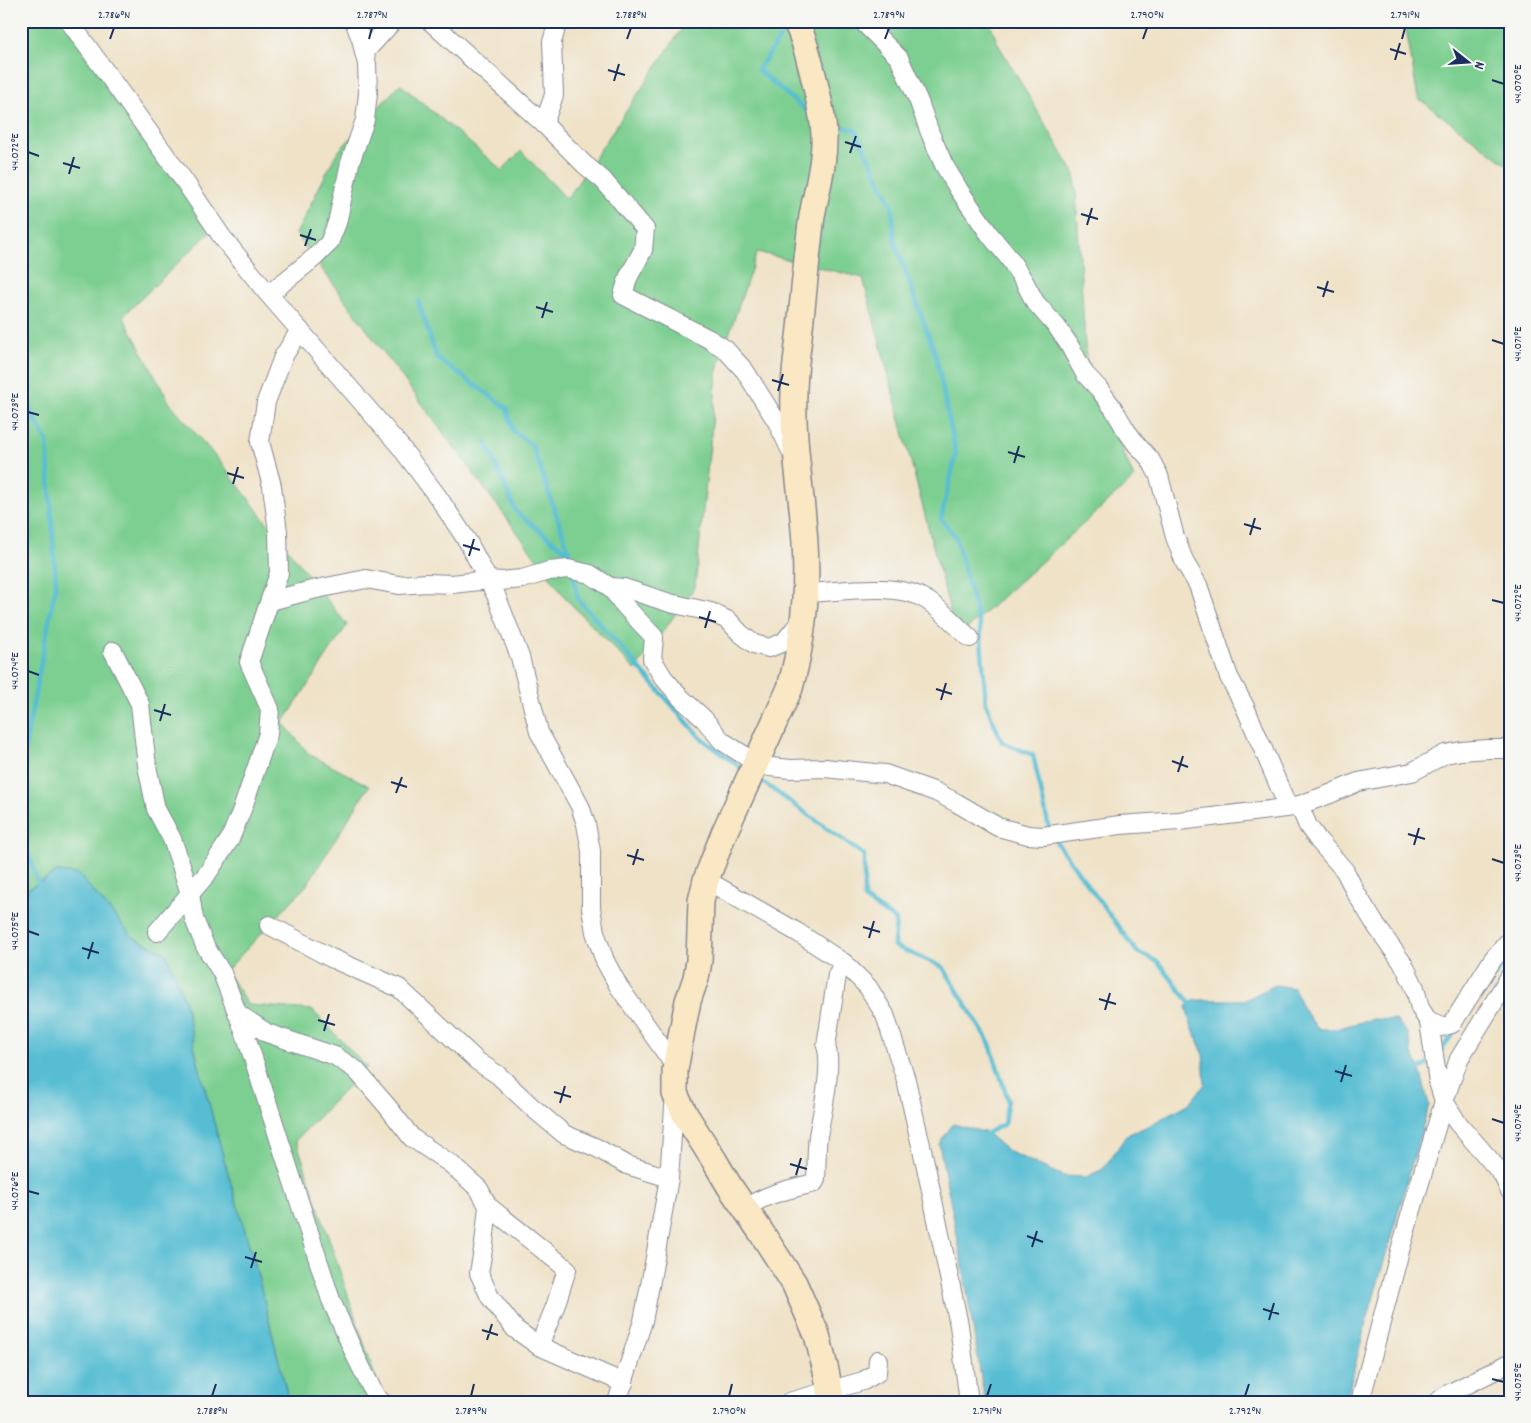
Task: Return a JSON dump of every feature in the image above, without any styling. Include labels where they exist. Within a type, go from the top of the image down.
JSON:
[{"type":"street","points":[[69,21],[185,182],[222,237],[399,445],[438,497],[468,542],[496,595],[520,657],[539,732],[580,806],[586,824],[591,851],[591,908],[595,932],[605,961],[619,987],[670,1060],[686,1116],[730,1187],[794,1283],[817,1335],[831,1396]]},
{"type":"street","points":[[269,294],[315,257],[329,243],[336,223],[350,163],[365,120],[368,93],[367,64],[354,21]]},
{"type":"street","points":[[364,53],[393,21]]},
{"type":"street","points":[[430,21],[603,180],[645,229],[643,250],[628,278],[624,296],[725,349],[745,371],[777,422],[796,463]]},
{"type":"street","points":[[544,124],[554,95],[552,42],[558,21]]},
{"type":"street","points":[[617,1402],[643,1321],[668,1178],[675,1082],[688,1001],[696,978],[699,961],[701,902],[706,880],[724,833],[790,688],[797,664],[803,622],[805,542],[796,463],[794,392],[804,280],[812,217],[824,150],[824,134],[809,61],[800,28],[795,21]]},
{"type":"street","points":[[862,21],[899,58],[944,165],[958,190],[1009,258],[1035,302],[1057,327],[1085,374],[1099,388],[1126,430],[1150,459],[1159,476],[1175,537],[1185,563],[1198,585],[1229,677],[1294,806],[1319,841],[1345,872],[1373,920],[1404,965],[1415,988],[1420,1008],[1429,1022],[1438,1082],[1444,1102],[1456,1122],[1502,1174],[1510,1191]]},
{"type":"street","points":[[157,932],[207,874],[230,839],[243,808],[268,734],[270,709],[249,662],[279,573],[278,532],[272,486],[260,442],[266,402],[283,357],[300,330]]},
{"type":"street","points":[[270,601],[366,579],[399,586],[522,579],[549,571],[568,569],[590,574],[610,587],[654,637],[652,659],[663,677],[681,698],[704,719],[722,741],[756,763],[770,767],[791,769],[824,768],[885,774],[936,792],[998,827],[1028,835],[1043,836],[1120,825],[1179,821],[1294,806],[1358,782],[1412,772],[1445,754],[1470,750],[1510,749]]},
{"type":"street","points":[[610,587],[624,588],[670,603],[711,612],[729,621],[754,644],[769,648],[784,642],[796,627],[803,622]]},
{"type":"street","points":[[805,593],[857,590],[902,591],[922,597],[940,610],[970,638]]},
{"type":"street","points":[[113,651],[140,704],[147,766],[156,809],[172,839],[190,894],[194,919],[205,946],[222,973],[245,1033],[331,1300],[356,1357],[376,1397],[382,1402]]},
{"type":"street","points":[[706,880],[797,932],[844,962],[868,987],[885,1015],[906,1080],[926,1167],[960,1325],[969,1402]]},
{"type":"street","points":[[269,925],[331,958],[399,988],[477,1061],[498,1075],[532,1108],[564,1134],[597,1148],[627,1165],[668,1178]]},
{"type":"street","points":[[1429,1022],[1442,1027],[1452,1024],[1493,959],[1510,940]]},
{"type":"street","points":[[745,1209],[777,1193],[814,1183],[816,1179],[818,1138],[826,1092],[829,1057],[826,1046],[837,975],[844,962]]},
{"type":"street","points":[[1360,1402],[1401,1247],[1444,1102],[1459,1059],[1510,976]]},
{"type":"street","points":[[237,1013],[267,1034],[335,1056],[356,1070],[412,1138],[451,1164],[479,1189],[488,1206],[567,1269],[556,1307],[539,1346]]},
{"type":"street","points":[[488,1206],[484,1244],[478,1273],[490,1297],[515,1330],[539,1346],[624,1383]]},
{"type":"street","points":[[789,1402],[831,1396],[863,1382],[877,1373],[878,1360]]},
{"type":"street","points":[[1437,1402],[1448,1394],[1510,1363]]},
{"type":"green space","points":[[21,21],[66,21],[212,230],[123,316],[169,402],[220,462],[347,625],[283,723],[309,754],[369,786],[306,886],[226,971],[248,1005],[312,1010],[367,1067],[296,1140],[376,1379],[387,1402],[289,1402],[257,1272],[197,1059],[185,1002],[166,953],[133,937],[78,874],[57,872],[28,889],[21,935]]},
{"type":"green space","points":[[687,21],[989,21],[998,44],[1075,175],[1086,361],[1134,478],[957,638],[863,278],[757,252],[718,367],[695,587],[635,670],[568,601],[296,234],[336,154],[400,84],[502,170],[521,151],[567,199]]},
{"type":"green space","points":[[1402,21],[1510,21],[1510,167],[1418,98],[1406,29]]},
{"type":"water","points":[[57,872],[78,874],[133,937],[166,953],[185,1002],[197,1059],[257,1272],[289,1402],[21,1402],[22,920],[28,889]]},
{"type":"water","points":[[1275,985],[1294,988],[1302,1007],[1318,1029],[1335,1029],[1373,1019],[1396,1020],[1408,1034],[1412,1054],[1420,1069],[1429,1105],[1363,1334],[1346,1402],[985,1402],[962,1261],[939,1144],[953,1124],[987,1133],[1008,1151],[1063,1176],[1086,1177],[1103,1169],[1127,1135],[1190,1103],[1205,1084],[1203,1053],[1191,1025],[1186,1006],[1195,1000],[1245,1000]]},
{"type":"waterway","points":[[788,26],[758,70],[813,116]]},
{"type":"waterway","points":[[830,126],[855,129],[892,205],[895,243],[936,356],[956,454],[941,519],[955,536],[980,626],[986,704],[1002,742],[1033,755],[1050,832]]},
{"type":"waterway","points":[[418,301],[437,358],[507,408],[513,431],[532,445],[570,554],[572,566]]},
{"type":"waterway","points":[[21,394],[47,441],[56,584],[21,767]]},
{"type":"waterway","points":[[486,442],[516,512],[569,553]]},
{"type":"waterway","points":[[573,574],[578,599],[701,738],[744,770]]},
{"type":"waterway","points":[[757,778],[864,855],[864,899],[896,920],[894,946],[943,967],[990,1044],[1008,1100],[1004,1124],[987,1133]]},
{"type":"waterway","points":[[21,826],[22,835],[38,882]]},
{"type":"waterway","points":[[1054,839],[1137,952],[1158,962],[1190,1003]]},
{"type":"waterway","points":[[1479,998],[1510,954]]},
{"type":"waterway","points":[[1439,1053],[1457,1028]]},
{"type":"waterway","points":[[1420,1069],[1431,1062]]}]
